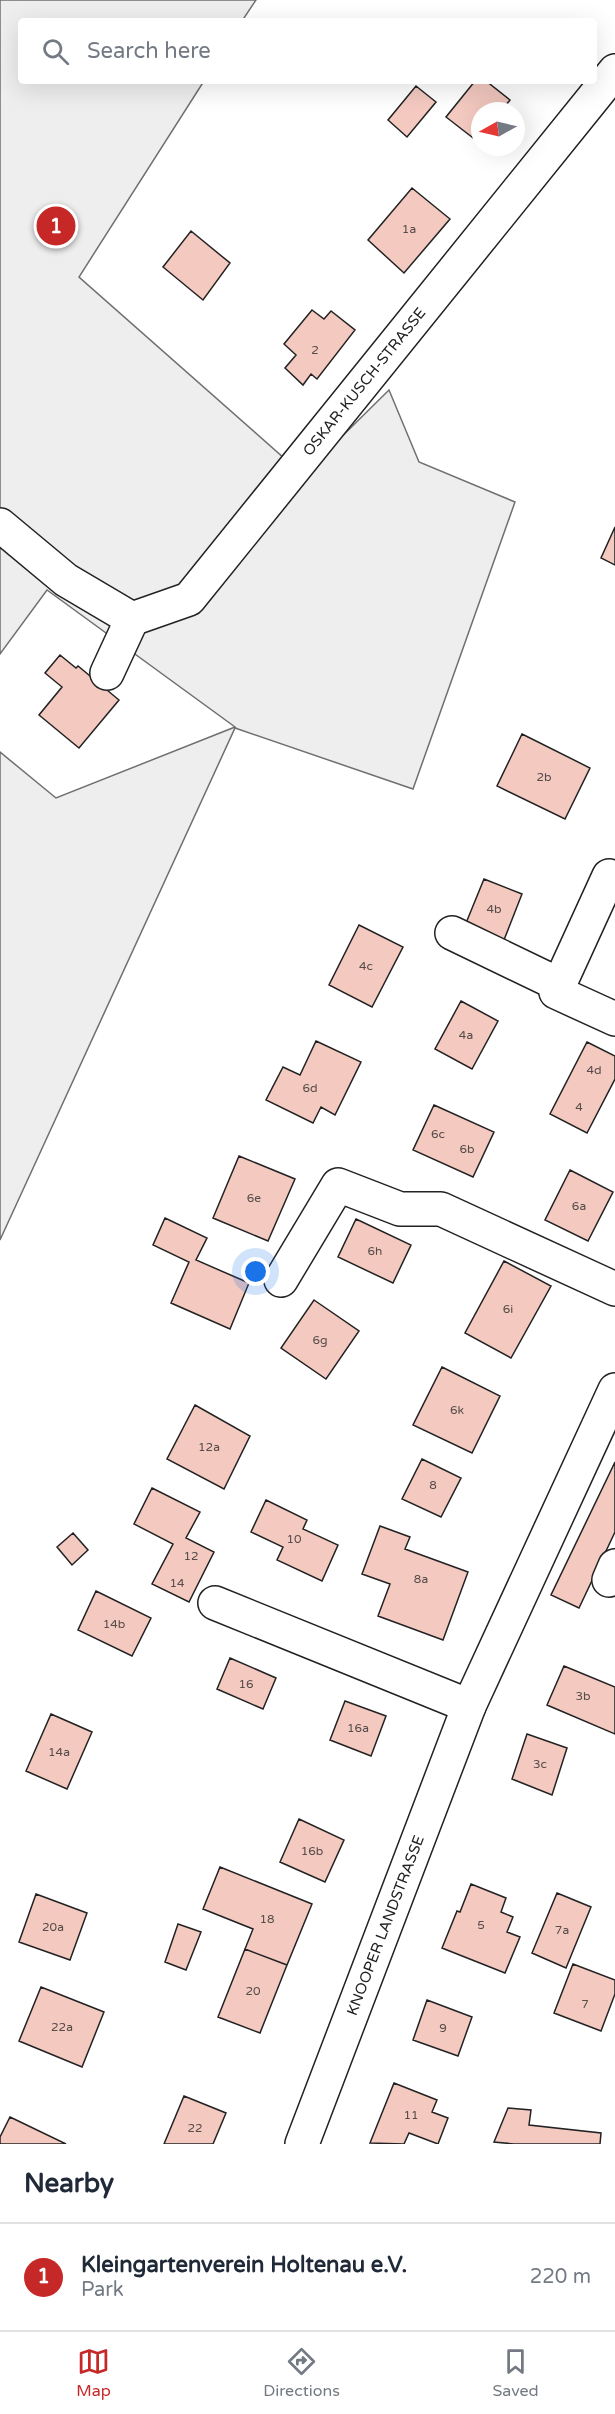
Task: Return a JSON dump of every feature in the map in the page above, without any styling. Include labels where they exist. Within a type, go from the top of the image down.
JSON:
[{"type":"street","name":"OSKAR-KUSCH-STRASSE","points":[[132,619],[189,599],[615,71]]},
{"type":"street","points":[[0,525],[66,580],[132,619],[107,674]]},
{"type":"street","points":[[609,876],[556,992],[615,1019]]},
{"type":"street","points":[[452,933],[560,985]]},
{"type":"street","points":[[281,1280],[338,1185],[400,1209],[441,1209],[615,1289]]},
{"type":"street","name":"KNOOPER LANDSTRASSE","points":[[302,2144],[470,1706],[615,1392]]},
{"type":"street","points":[[215,1603],[470,1706]]},
{"type":"shaded area","points":[[0,0],[256,0],[244,18],[18,18],[18,84],[202,84],[79,277],[284,458],[314,464],[389,390],[419,462],[515,502],[413,789],[235,728],[0,1240],[0,752],[56,798],[235,727],[47,590],[0,654]]},
{"type":"building","points":[[473,84],[490,84],[510,100],[508,102],[471,102],[471,136],[446,117]]},
{"type":"building","points":[[416,86],[436,102],[407,137],[388,120]]},
{"type":"building","points":[[412,188],[450,219],[404,273],[368,240]]},
{"type":"building","points":[[191,231],[230,263],[203,300],[163,267]]},
{"type":"building","points":[[312,310],[324,319],[331,311],[355,330],[317,379],[311,374],[303,385],[285,368],[296,355],[284,344]]},
{"type":"building","points":[[615,527],[615,565],[601,558]]},
{"type":"building","points":[[60,655],[76,668],[78,666],[119,700],[79,748],[39,715],[62,687],[45,673]]},
{"type":"building","points":[[522,734],[590,768],[565,819],[497,786]]},
{"type":"building","points":[[484,879],[522,894],[504,940],[466,923]]},
{"type":"building","points":[[359,925],[403,947],[372,1007],[329,985]]},
{"type":"building","points":[[461,1001],[498,1021],[472,1069],[435,1049]]},
{"type":"building","points":[[316,1041],[361,1062],[335,1115],[321,1107],[313,1123],[266,1100],[283,1067],[300,1075]]},
{"type":"building","points":[[587,1042],[615,1056],[615,1079],[587,1133],[550,1114]]},
{"type":"building","points":[[434,1105],[494,1132],[473,1177],[413,1150]]},
{"type":"building","points":[[239,1156],[295,1179],[268,1241],[213,1218]]},
{"type":"building","points":[[570,1170],[613,1192],[588,1241],[545,1220]]},
{"type":"building","points":[[165,1218],[207,1238],[196,1260],[249,1283],[230,1329],[171,1303],[189,1262],[153,1245]]},
{"type":"building","points":[[356,1219],[411,1245],[393,1283],[338,1257]]},
{"type":"building","points":[[504,1261],[551,1286],[511,1358],[465,1333]]},
{"type":"building","points":[[314,1300],[359,1331],[326,1379],[281,1348]]},
{"type":"building","points":[[442,1367],[500,1396],[472,1453],[413,1425]]},
{"type":"building","points":[[195,1405],[250,1436],[224,1489],[167,1459]]},
{"type":"building","points":[[422,1459],[461,1478],[441,1517],[402,1499]]},
{"type":"building","points":[[615,1462],[615,1532],[579,1608],[551,1595]]},
{"type":"building","points":[[152,1488],[200,1512],[186,1538],[214,1552],[189,1602],[152,1584],[173,1544],[134,1524]]},
{"type":"building","points":[[266,1500],[307,1520],[303,1529],[338,1545],[322,1581],[277,1560],[283,1547],[251,1532]]},
{"type":"building","points":[[380,1526],[410,1537],[405,1549],[468,1572],[443,1640],[378,1616],[390,1584],[362,1574]]},
{"type":"building","points":[[73,1533],[88,1550],[72,1565],[57,1547]]},
{"type":"building","points":[[96,1591],[151,1618],[132,1656],[78,1630]]},
{"type":"building","points":[[230,1658],[276,1678],[263,1709],[217,1689]]},
{"type":"building","points":[[564,1666],[615,1687],[615,1734],[547,1705]]},
{"type":"building","points":[[345,1701],[386,1716],[371,1756],[330,1740]]},
{"type":"building","points":[[51,1714],[92,1732],[67,1789],[26,1771]]},
{"type":"building","points":[[527,1734],[567,1748],[552,1795],[512,1779]]},
{"type":"building","points":[[299,1819],[344,1840],[325,1882],[280,1862]]},
{"type":"building","points":[[220,1867],[312,1904],[287,1965],[245,1949],[253,1929],[203,1909]]},
{"type":"building","points":[[471,1884],[506,1898],[501,1912],[513,1917],[507,1932],[520,1937],[505,1973],[442,1948]]},
{"type":"building","points":[[557,1893],[591,1907],[566,1968],[532,1953]]},
{"type":"building","points":[[36,1894],[87,1913],[70,1960],[19,1942]]},
{"type":"building","points":[[178,1924],[201,1932],[186,1970],[165,1962]]},
{"type":"building","points":[[245,1949],[287,1965],[260,2033],[218,2017]]},
{"type":"building","points":[[573,1964],[615,1980],[615,1994],[601,2031],[554,2013]]},
{"type":"building","points":[[41,1987],[104,2012],[82,2067],[19,2041]]},
{"type":"building","points":[[427,2000],[472,2017],[458,2056],[413,2040]]},
{"type":"building","points":[[394,2083],[437,2100],[432,2112],[448,2118],[438,2144],[409,2133],[404,2144],[370,2143]]},
{"type":"building","points":[[184,2096],[226,2113],[213,2144],[164,2144]]},
{"type":"building","points":[[508,2108],[531,2110],[529,2125],[601,2133],[600,2144],[494,2142]]},
{"type":"building","points":[[10,2117],[66,2144],[0,2144],[0,2137]]},
{"type":"place","name":"Kleingartenverein Holtenau e.V.","points":[[56,226]]}]
